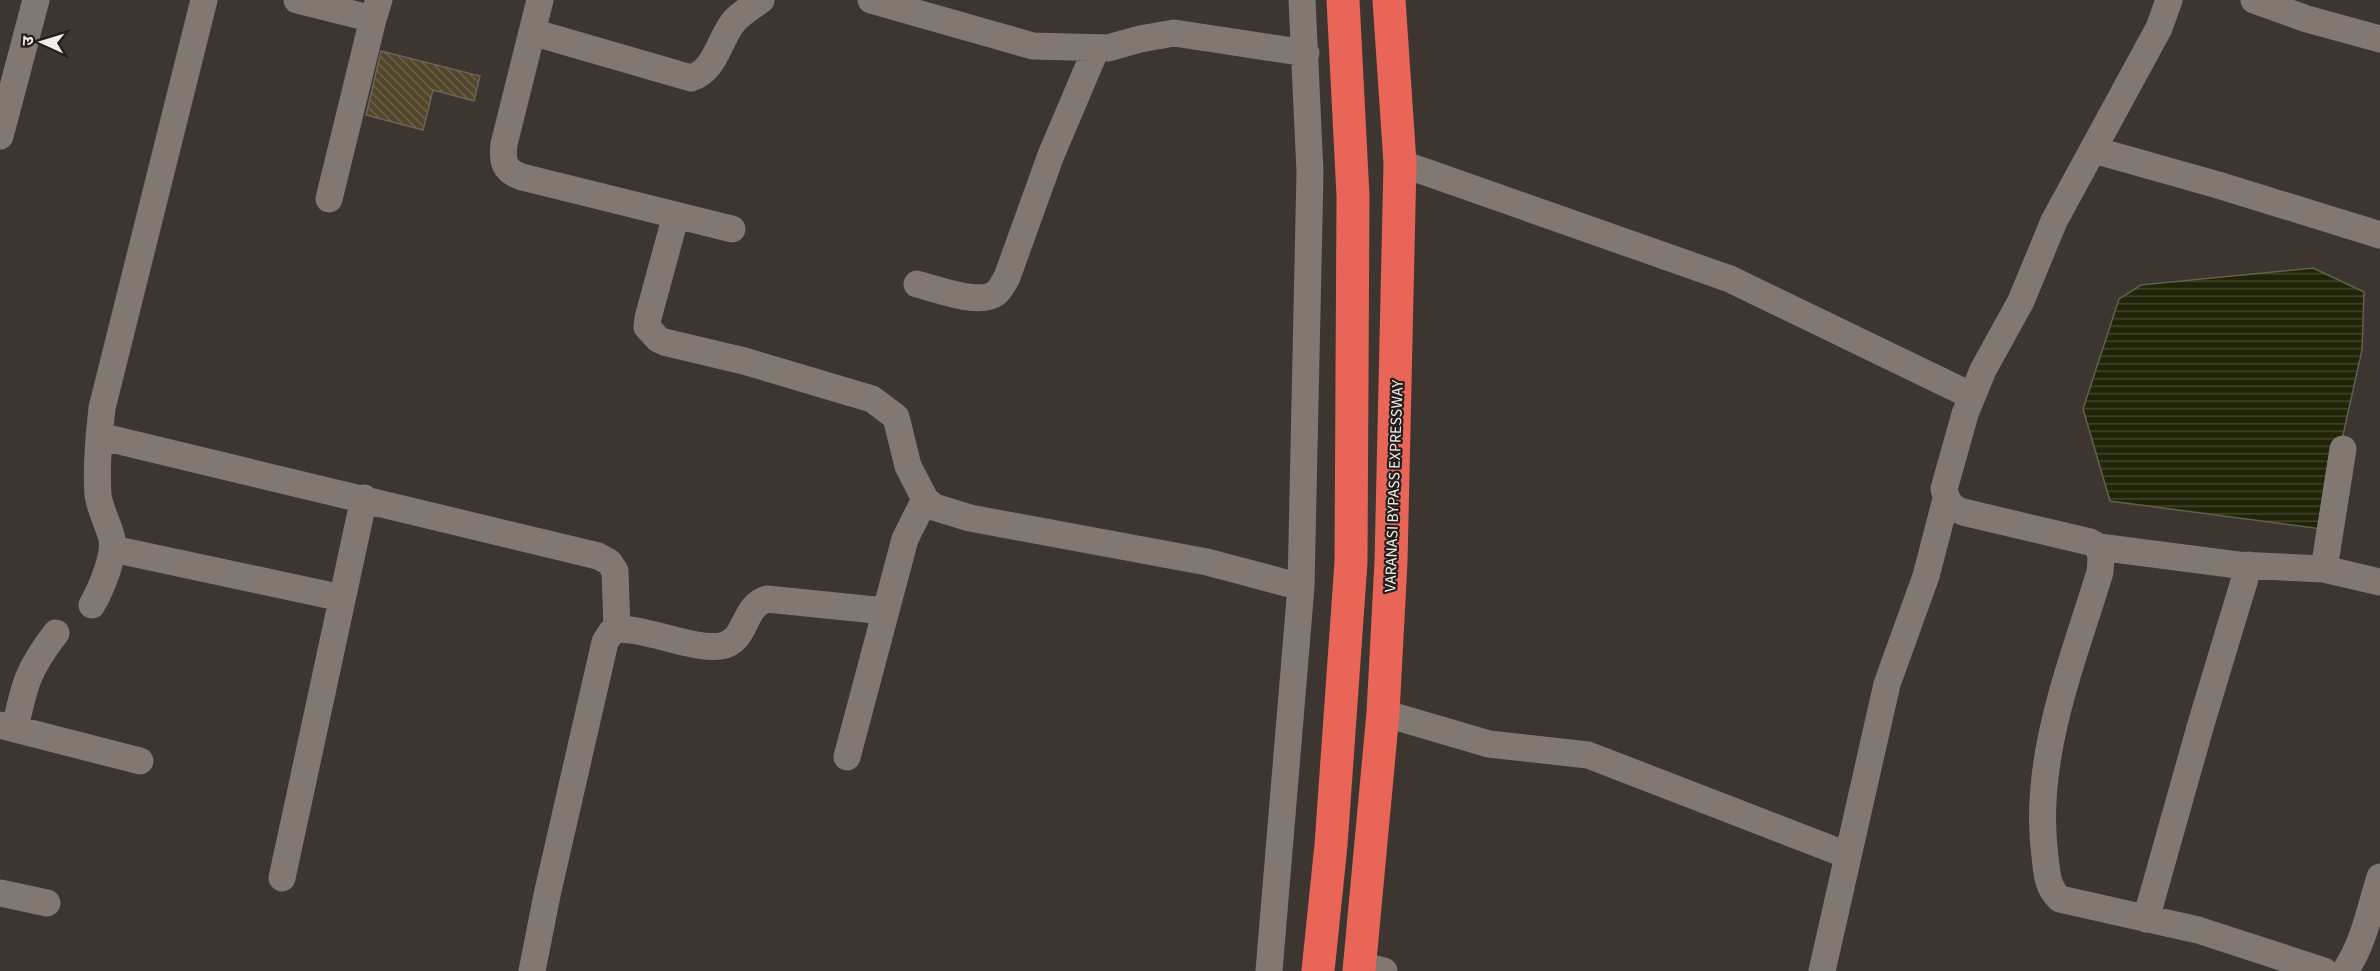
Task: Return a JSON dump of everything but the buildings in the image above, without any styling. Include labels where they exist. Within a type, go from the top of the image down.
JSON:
[{"type":"highway","points":[[1318,971],[1331,845],[1351,562],[1353,196],[1343,0]]},
{"type":"highway","name":"VARANASI BYPASS EXPRESSWAY","points":[[1368,969],[1391,561],[1400,163],[1389,0]]},
{"type":"street","points":[[0,136],[36,0]]},
{"type":"street","points":[[92,605],[100,590],[113,549],[112,537],[99,500],[96,465],[102,408],[204,0]]},
{"type":"street","points":[[297,0],[376,9],[329,199]]},
{"type":"street","points":[[540,0],[504,144],[502,158],[505,168],[512,174],[522,177],[732,229]]},
{"type":"street","points":[[532,32],[691,78],[700,76],[709,66],[735,20],[761,0]]},
{"type":"street","points":[[871,0],[914,6],[1033,46],[1108,48],[1174,33],[1306,53]]},
{"type":"street","points":[[1269,971],[1283,822],[1300,587],[1310,172],[1302,0]]},
{"type":"street","points":[[2169,0],[2159,28],[2054,221],[2021,301],[1991,353],[1972,396],[1948,472],[1944,489],[1946,499],[1952,508],[1963,512],[2099,547],[2249,565],[2378,573]]},
{"type":"street","points":[[2254,0],[2307,19],[2380,39]]},
{"type":"street","points":[[917,284],[978,299],[998,292],[1007,277],[1051,155],[1096,48]]},
{"type":"street","points":[[2094,150],[2380,235]]},
{"type":"street","points":[[1400,163],[1730,279],[1972,396]]},
{"type":"street","points":[[676,215],[648,318],[647,327],[651,332],[664,342],[872,399],[884,406],[896,417],[908,466],[925,499],[934,507],[970,518],[1207,562],[1300,587]]},
{"type":"street","points":[[99,436],[598,556],[609,561],[615,571],[617,629]]},
{"type":"street","points":[[2324,569],[2343,449]]},
{"type":"street","points":[[282,878],[364,498]]},
{"type":"street","points":[[847,757],[905,539],[925,499]]},
{"type":"street","points":[[1822,971],[1847,855],[1872,759],[1887,684],[1926,576],[1946,499]]},
{"type":"street","points":[[2099,547],[2100,572],[2051,737],[2042,801],[2044,858],[2051,891],[2060,899],[2198,930],[2324,971]]},
{"type":"street","points":[[113,549],[342,598]]},
{"type":"street","points":[[2146,919],[2249,565]]},
{"type":"street","points":[[532,971],[547,895],[605,642],[612,631],[617,629],[715,646],[728,644],[734,640],[755,605],[767,599],[885,611]]},
{"type":"street","points":[[56,633],[38,656],[29,673],[8,727],[140,761]]},
{"type":"street","points":[[1383,713],[1489,744],[1588,755],[1847,855]]},
{"type":"street","points":[[2345,971],[2354,958],[2362,939],[2380,877]]},
{"type":"street","points":[[0,893],[47,903]]},
{"type":"shaded area","points":[[2313,268],[2364,292],[2362,350],[2322,529],[2110,501],[2083,409],[2119,299],[2141,285]]}]
